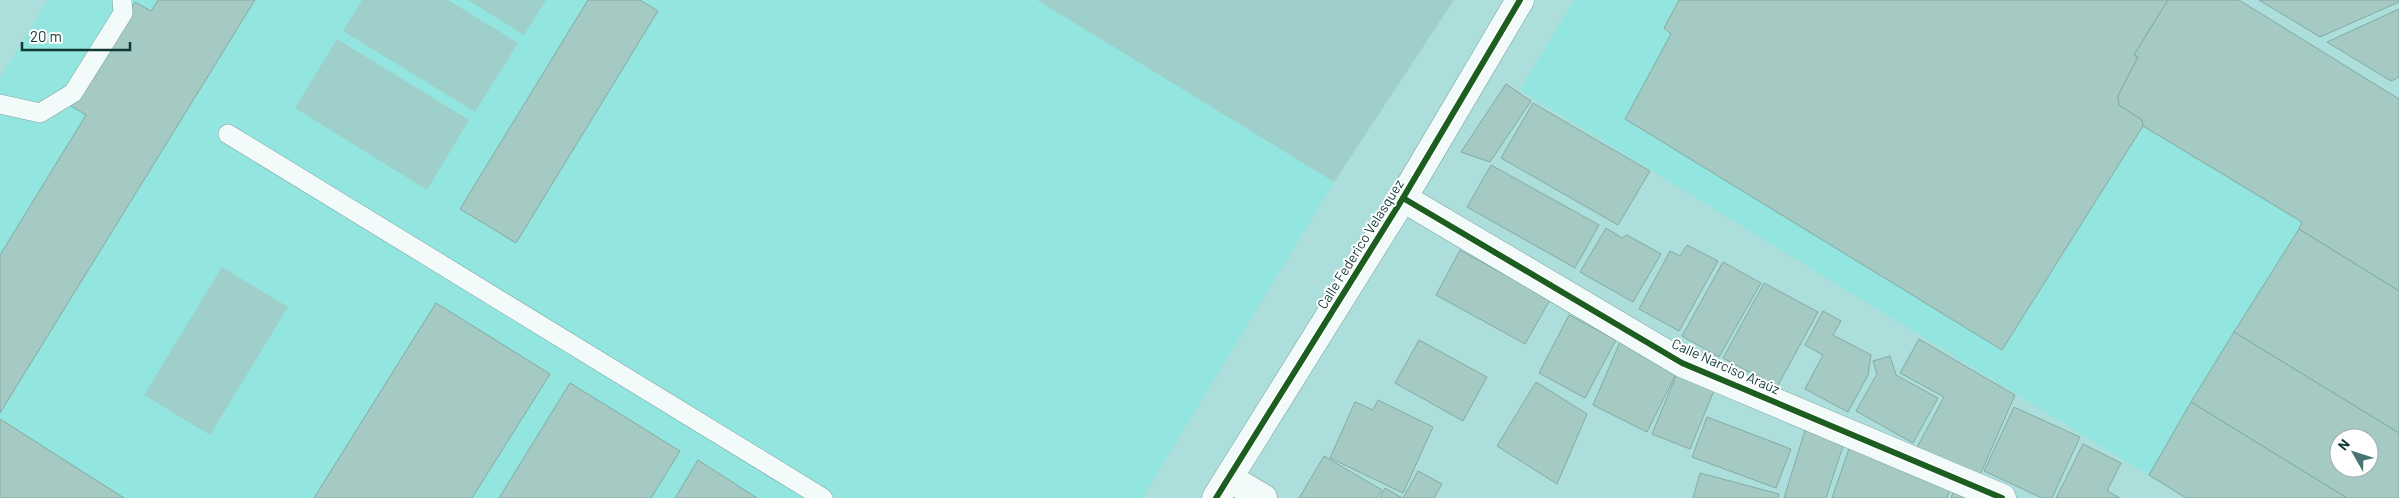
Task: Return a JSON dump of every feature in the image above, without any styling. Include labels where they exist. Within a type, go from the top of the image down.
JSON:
[{"type":"street","name":"Calle Federico Velasquez","points":[[1222,488],[1403,198],[1520,0]]},
{"type":"street","name":"Calle Narciso Araúz","points":[[1403,198],[1682,363],[2002,498]]},
{"type":"street","points":[[1222,488],[1263,498]]},
{"type":"lane","points":[[0,104],[40,113],[73,93],[123,13],[122,0]]},
{"type":"lane","points":[[228,134],[823,498]]},
{"type":"shaded area","points":[[48,0],[1038,0],[1334,182],[1142,498],[0,498],[0,78]]},
{"type":"shaded area","points":[[362,0],[448,0],[518,43],[475,112],[343,31]]},
{"type":"shaded area","points":[[468,0],[546,0],[524,35]]},
{"type":"shaded area","points":[[1037,0],[1454,0],[1334,182]]},
{"type":"shaded area","points":[[1574,0],[2239,0],[2399,99],[2399,498],[2186,498],[1520,90]]},
{"type":"shaded area","points":[[337,39],[469,120],[427,190],[295,108]]},
{"type":"shaded area","points":[[222,267],[288,307],[210,435],[144,395]]},
{"type":"building","points":[[158,0],[255,0],[0,413],[0,255],[86,115],[71,106],[135,2],[151,11]]},
{"type":"building","points":[[588,0],[640,0],[658,11],[516,243],[460,209]]},
{"type":"building","points":[[1679,0],[2168,0],[2134,55],[2138,57],[2118,96],[2119,105],[2142,120],[2143,126],[2002,350],[1625,119],[1671,34],[1664,28]]},
{"type":"building","points":[[2168,0],[2239,0],[2399,99],[2399,291],[2299,229],[2302,222],[2143,126],[2142,120],[2119,105],[2118,96],[2138,57],[2134,55]]},
{"type":"building","points":[[2259,0],[2399,0],[2399,2],[2320,37]]},
{"type":"building","points":[[2399,9],[2399,77],[2391,81],[2327,42]]},
{"type":"building","points":[[1506,84],[1531,101],[1490,162],[1461,152]]},
{"type":"building","points":[[1533,103],[1650,171],[1618,225],[1501,158]]},
{"type":"building","points":[[1491,165],[1599,225],[1575,268],[1467,207]]},
{"type":"building","points":[[1606,228],[1622,238],[1627,235],[1661,254],[1633,302],[1580,272]]},
{"type":"building","points":[[2299,229],[2399,291],[2399,433],[2234,332]]},
{"type":"building","points":[[1687,245],[1718,261],[1679,331],[1639,309],[1670,251],[1680,256]]},
{"type":"building","points":[[1460,250],[1550,300],[1525,344],[1436,295]]},
{"type":"building","points":[[1723,262],[1761,283],[1719,357],[1682,336]]},
{"type":"building","points":[[1764,283],[1818,312],[1777,387],[1723,358]]},
{"type":"building","points":[[436,303],[550,374],[472,498],[314,498]]},
{"type":"building","points":[[1823,311],[1841,321],[1833,335],[1871,355],[1868,375],[1848,412],[1805,389],[1823,355],[1805,345]]},
{"type":"building","points":[[1569,315],[1616,340],[1585,398],[1539,373]]},
{"type":"building","points":[[2234,332],[2399,433],[2399,498],[2347,498],[2191,402]]},
{"type":"building","points":[[1919,339],[2015,395],[1980,475],[1916,449],[1944,397],[1900,373]]},
{"type":"building","points":[[1419,340],[1487,377],[1463,421],[1395,383]]},
{"type":"building","points":[[1620,342],[1678,370],[1647,432],[1593,405]]},
{"type":"building","points":[[1890,356],[1896,375],[1938,398],[1913,443],[1856,411],[1877,374],[1873,361]]},
{"type":"building","points":[[1677,373],[1715,388],[1690,449],[1652,434]]},
{"type":"building","points":[[1536,382],[1587,414],[1557,484],[1497,446]]},
{"type":"building","points":[[570,383],[680,451],[651,498],[499,498]]},
{"type":"building","points":[[1378,400],[1433,427],[1403,493],[1330,458],[1355,402],[1373,410]]},
{"type":"building","points":[[2191,402],[2347,498],[2186,498],[2149,475]]},
{"type":"building","points":[[2014,407],[2080,437],[2052,498],[2042,498],[1984,471]]},
{"type":"building","points":[[1707,417],[1791,449],[1776,488],[1692,457]]},
{"type":"building","points":[[0,419],[124,498],[0,498]]},
{"type":"building","points":[[1806,427],[1847,440],[1843,446],[1826,498],[1784,498]]},
{"type":"building","points":[[2083,444],[2121,463],[2107,491],[2120,498],[2056,498]]},
{"type":"building","points":[[1849,449],[1952,484],[1947,498],[1832,498]]},
{"type":"building","points":[[1324,456],[1382,490],[1377,498],[1299,498]]},
{"type":"building","points":[[698,460],[757,498],[675,498]]},
{"type":"building","points":[[1418,471],[1442,484],[1434,498],[1403,498]]},
{"type":"building","points":[[1700,473],[1779,494],[1778,498],[1693,498]]},
{"type":"building","points":[[1955,487],[1985,498],[1951,498]]},
{"type":"building","points":[[1385,488],[1402,498],[1380,498]]},
{"type":"cycle path","points":[[1216,498],[1403,198],[1520,0]]},
{"type":"cycle path","points":[[1403,198],[1682,363],[2002,498]]}]
